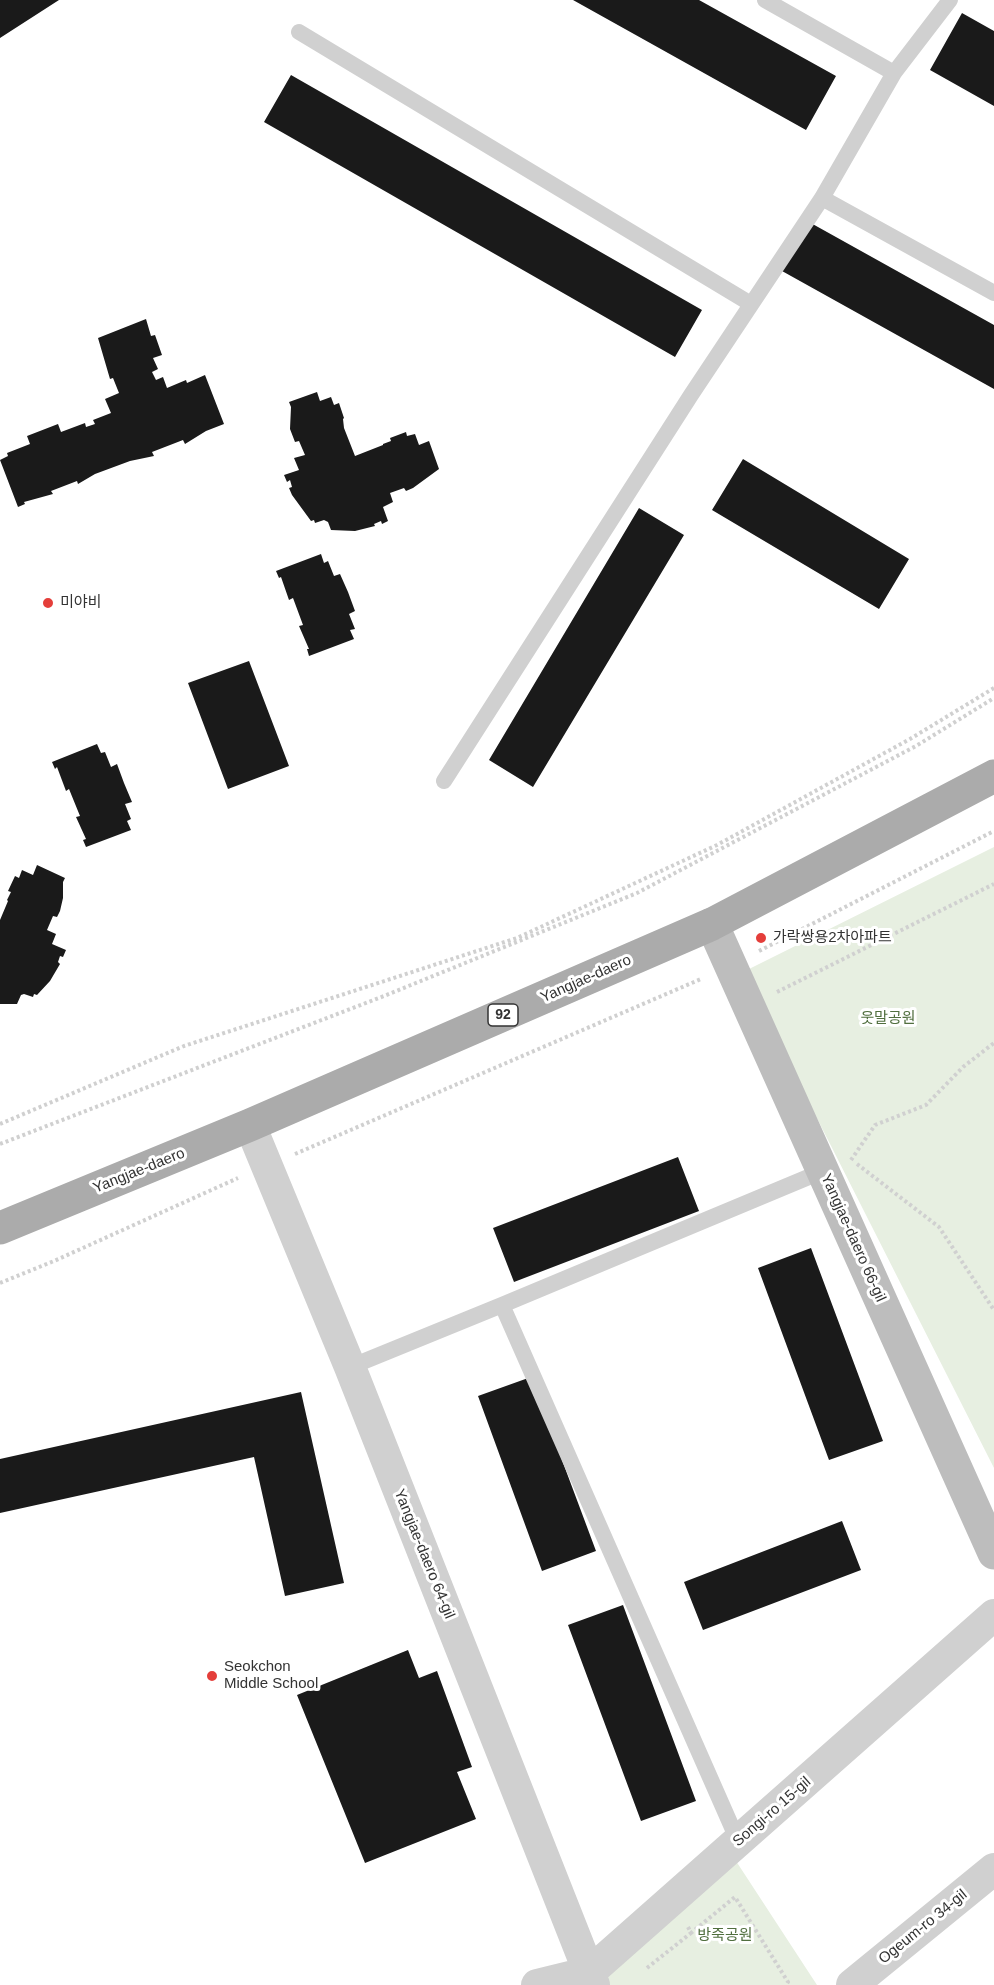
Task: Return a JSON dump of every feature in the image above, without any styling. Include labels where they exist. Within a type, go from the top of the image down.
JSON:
[{"type":"main road","name":"Yangjae-daero","points":[[0,1228],[250,1125],[712,924],[994,776]]},
{"type":"street","name":"Yangjae-daero 66-gil","points":[[712,924],[731,966],[837,1166],[994,1553]]},
{"type":"street","name":"Yangjae-daero 64-gil","points":[[250,1125],[350,1366],[592,1979]]},
{"type":"street","name":"Songi-ro 15-gil","points":[[537,1985],[592,1979],[672,1900],[994,1616]]},
{"type":"street","name":"Ogeum-ro 34-gil","points":[[852,1985],[994,1869]]},
{"type":"lane","points":[[765,0],[894,73]]},
{"type":"lane","points":[[444,781],[751,304],[822,198],[894,73],[950,0]]},
{"type":"lane","points":[[300,32],[751,304]]},
{"type":"lane","points":[[822,198],[994,293]]},
{"type":"lane","points":[[350,1366],[837,1166]]},
{"type":"lane","points":[[502,1305],[738,1842]]},
{"type":"path","points":[[0,1124],[184,1046],[517,938],[717,845],[910,739],[994,688]]},
{"type":"path","points":[[0,1144],[384,996],[637,894],[916,746],[994,698]]},
{"type":"path","points":[[0,1283],[54,1262],[267,1166],[731,966],[994,831]]},
{"type":"path","points":[[773,994],[994,884]]},
{"type":"path","points":[[994,1043],[963,1067],[926,1105],[875,1125],[837,1166],[939,1227],[994,1310]]},
{"type":"path","points":[[646,1968],[735,1897],[788,1982],[785,1985]]},
{"type":"path","points":[[672,1900],[691,1933]]},
{"type":"green space","name":"웃말공원","points":[[994,847],[994,1468],[743,972]]},
{"type":"green space","name":"방죽공원","points":[[736,1861],[817,1985],[609,1985],[607,1977]]},
{"type":"building","points":[[0,0],[59,0],[0,38]]},
{"type":"building","points":[[573,0],[699,0],[836,76],[806,130]]},
{"type":"building","points":[[962,13],[994,31],[994,106],[930,70]]},
{"type":"building","points":[[291,75],[702,310],[675,357],[264,122]]},
{"type":"building","points":[[809,222],[994,325],[994,389],[782,271]]},
{"type":"building","points":[[146,319],[151,336],[155,335],[162,355],[153,358],[158,369],[152,372],[156,380],[163,377],[167,388],[205,375],[224,424],[206,431],[185,444],[183,440],[152,452],[154,456],[130,461],[95,474],[78,484],[77,481],[51,491],[53,494],[24,502],[25,504],[18,507],[0,460],[8,456],[7,453],[30,444],[27,436],[58,424],[61,432],[85,423],[86,427],[95,424],[93,420],[111,413],[105,399],[119,393],[113,378],[110,379],[98,338]]},
{"type":"building","points":[[317,392],[320,401],[331,397],[334,405],[339,403],[344,418],[344,428],[355,456],[383,445],[391,441],[390,438],[406,432],[407,436],[415,434],[419,445],[429,441],[439,469],[413,488],[406,491],[404,488],[390,493],[393,502],[383,507],[388,521],[382,524],[381,521],[374,524],[375,526],[355,531],[331,530],[328,522],[324,520],[315,523],[314,520],[311,521],[292,495],[289,488],[292,487],[290,480],[287,482],[284,475],[299,470],[294,458],[305,455],[299,441],[295,442],[290,429],[291,407],[289,402]]},
{"type":"building","points":[[743,459],[909,559],[879,609],[712,510]]},
{"type":"building","points":[[639,508],[684,535],[533,787],[489,760]]},
{"type":"building","points":[[321,554],[324,563],[328,561],[334,576],[340,574],[348,592],[355,611],[349,614],[355,629],[350,630],[354,639],[309,656],[307,649],[309,649],[299,626],[303,625],[293,598],[289,600],[281,577],[279,578],[276,571]]},
{"type":"building","points":[[249,661],[289,766],[228,789],[188,683]]},
{"type":"building","points":[[97,744],[101,753],[105,752],[111,767],[117,764],[132,802],[125,804],[131,819],[127,821],[131,830],[86,847],[83,840],[86,839],[76,817],[80,816],[69,789],[66,791],[57,767],[55,769],[52,762]]},
{"type":"building","points":[[37,865],[65,878],[60,911],[57,917],[53,916],[47,930],[56,934],[52,944],[66,950],[63,957],[60,956],[58,962],[60,964],[50,981],[37,995],[34,994],[33,997],[24,994],[21,995],[17,1004],[0,1004],[0,920],[15,876],[19,878],[22,870],[33,875]]},
{"type":"building","points":[[678,1157],[699,1211],[514,1282],[493,1228]]},
{"type":"building","points":[[811,1248],[883,1441],[829,1460],[758,1268]]},
{"type":"building","points":[[531,1377],[596,1551],[542,1571],[478,1396]]},
{"type":"building","points":[[301,1392],[344,1583],[285,1596],[254,1457],[0,1513],[0,1459]]},
{"type":"building","points":[[842,1521],[861,1570],[703,1630],[684,1582]]},
{"type":"building","points":[[623,1605],[696,1801],[641,1821],[568,1625]]},
{"type":"building","points":[[408,1650],[419,1678],[437,1671],[472,1767],[457,1772],[476,1819],[365,1863],[297,1695]]},
{"type":"place","name":"미야비","points":[[48,603]]},
{"type":"place","name":"가락쌍용2차아파트","points":[[761,938]]},
{"type":"place","name":"Seokchon Middle School","points":[[212,1676]]}]
